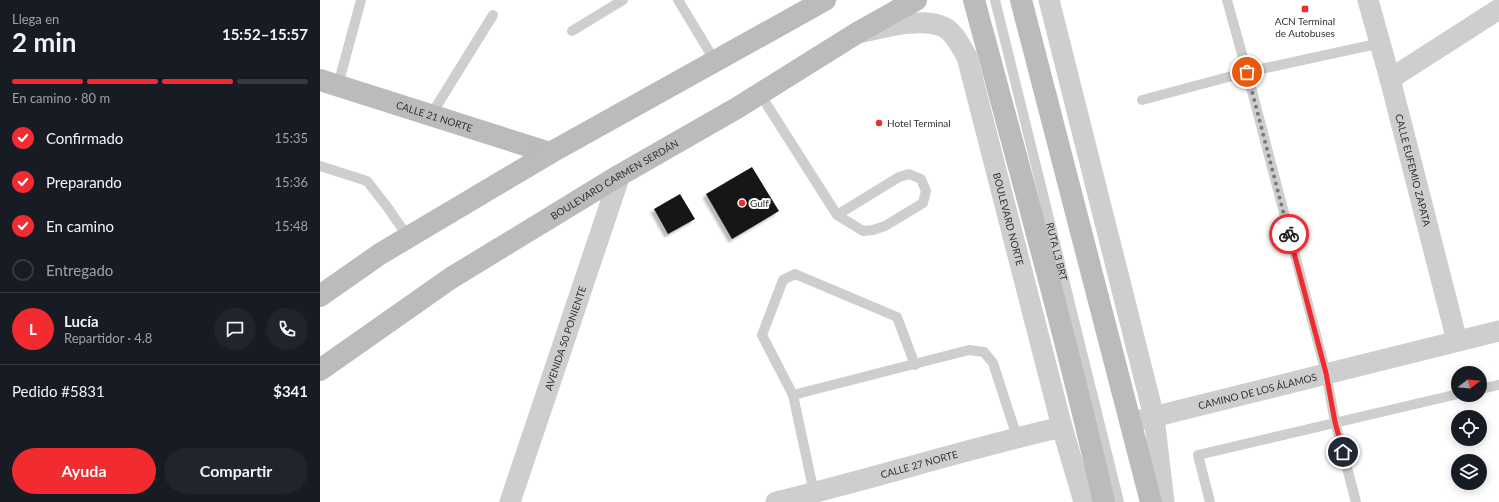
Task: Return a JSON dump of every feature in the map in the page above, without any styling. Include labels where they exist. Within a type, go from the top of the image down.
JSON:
[{"type":"main road","points":[[320,296],[380,254],[550,153],[825,0]]},
{"type":"main road","name":"BOULEVARD CARMEN SERDÁN","points":[[320,370],[451,278],[620,175],[760,94],[857,33],[916,0]]},
{"type":"main road","points":[[974,0],[1026,189],[1104,502]]},
{"type":"main road","points":[[1023,9],[1132,422],[1151,502]]},
{"type":"main road","name":"CALLE 21 NORTE","points":[[329,82],[550,153]]},
{"type":"street","points":[[1049,0],[1154,417],[1164,502]]},
{"type":"street","name":"CALLE EUFEMIO ZAPATA","points":[[1368,0],[1390,79],[1457,341]]},
{"type":"street","points":[[1390,79],[1499,9]]},
{"type":"street","name":"BOULEVARD NORTE","points":[[857,33],[897,25],[925,23],[944,28],[956,38],[966,57],[1062,427],[1084,502]]},
{"type":"street","name":"AVENIDA 50 PONIENTE","points":[[510,502],[620,175]]},
{"type":"street","name":"CAMINO DE LOS ÁLAMOS","points":[[1132,422],[1499,331]]},
{"type":"street","name":"CALLE 27 NORTE","points":[[776,502],[814,493],[1017,437],[1062,427]]},
{"type":"lane","points":[[329,82],[361,0]]},
{"type":"lane","points":[[572,31],[623,0]]},
{"type":"lane","points":[[678,0],[715,61]]},
{"type":"lane","name":"RUTA L3 BRT","points":[[995,0],[1119,502]]},
{"type":"lane","points":[[1227,0],[1326,373],[1335,422],[1356,502]]},
{"type":"lane","points":[[431,114],[492,15]]},
{"type":"lane","points":[[1142,100],[1247,72],[1380,43]]},
{"type":"lane","points":[[760,94],[837,215],[863,231],[885,226],[923,203],[926,191],[921,179],[909,174],[899,177],[837,215]]},
{"type":"lane","points":[[320,166],[367,181],[388,208],[408,238]]},
{"type":"lane","points":[[814,493],[793,395],[762,334],[782,280],[795,274],[897,317],[915,365]]},
{"type":"lane","points":[[793,395],[969,350],[984,352],[993,363],[1017,437]]},
{"type":"lane","points":[[1487,388],[1499,385]]},
{"type":"lane","points":[[1210,502],[1198,455],[1451,396]]},
{"type":"building","name":"Gulf","points":[[752,167],[779,211],[732,239],[706,194]]},
{"type":"building","points":[[680,194],[695,219],[668,234],[654,209]]},
{"type":"way so far","points":[[1247,72],[1289,234]]},
{"type":"place","name":"ACN Terminal de Autobuses","points":[[1305,9]]},
{"type":"place","name":"Hotel Terminal","points":[[879,123]]},
{"type":"place","name":"Gulf","points":[[742,203]]},
{"type":"route","points":[[1289,234],[1326,373],[1335,422],[1343,452]]}]
